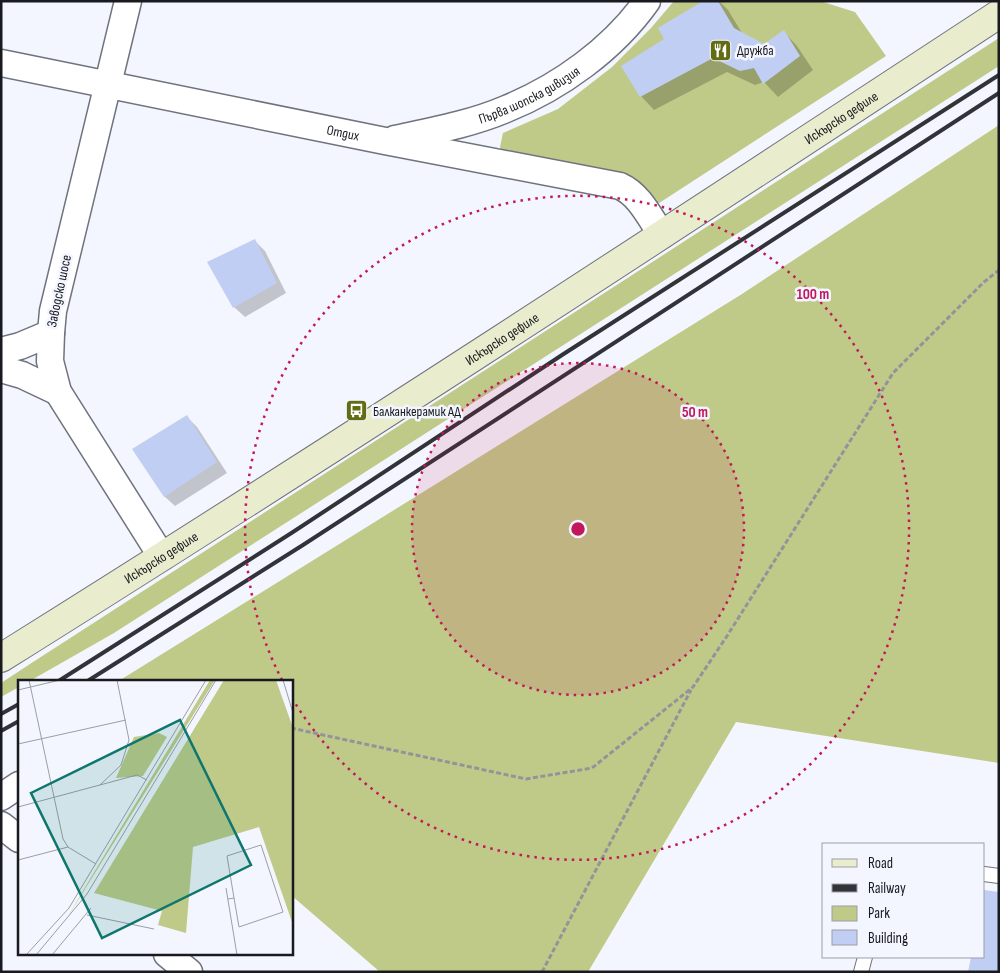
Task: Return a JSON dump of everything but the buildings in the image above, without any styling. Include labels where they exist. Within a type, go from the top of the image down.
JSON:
[{"type":"main road","name":"Искърско дефиле","points":[[1,658],[162,557],[662,235],[999,14]]},
{"type":"street","name":"Заводско шосе","points":[[128,1],[53,311],[50,361],[58,392],[162,557]]},
{"type":"street","name":"Първа шопска дивизия","points":[[385,141],[452,126],[506,110],[560,83],[606,46],[639,13],[648,1]]},
{"type":"street","name":"Отдих","points":[[1,63],[385,141],[620,186],[635,195],[662,235]]},
{"type":"street","points":[[1,351],[20,346],[51,333]]},
{"type":"street","points":[[1,369],[22,375],[58,392]]},
{"type":"street","points":[[1,797],[18,786]]},
{"type":"street","points":[[1,825],[18,838]]},
{"type":"street","points":[[169,956],[189,972]]},
{"type":"lane","points":[[985,874],[999,876]]},
{"type":"lane","points":[[861,972],[865,958]]},
{"type":"path","points":[[542,972],[693,687],[893,373],[984,282],[999,270]]},
{"type":"path","points":[[292,728],[526,779],[592,768],[693,687]]},
{"type":"green space","points":[[674,1],[820,1],[855,12],[886,56],[653,207],[504,156],[500,147],[503,133],[558,109],[612,67],[651,28]]},
{"type":"green space","points":[[999,38],[999,66],[114,633],[32,680],[18,680],[18,688],[1,697],[1,683]]},
{"type":"green space","points":[[999,125],[999,763],[736,722],[588,972],[380,972],[292,896],[292,680],[120,680],[742,294]]},
{"type":"railway","points":[[60,680],[293,532],[562,355],[999,75]]},
{"type":"railway","points":[[89,680],[303,545],[999,93]]},
{"type":"railway","points":[[1,714],[18,705]]},
{"type":"railway","points":[[1,731],[18,722]]},
{"type":"place","name":"Дружба","points":[[721,50]]},
{"type":"place","name":"Балканкерамик АД","points":[[357,411]]}]
